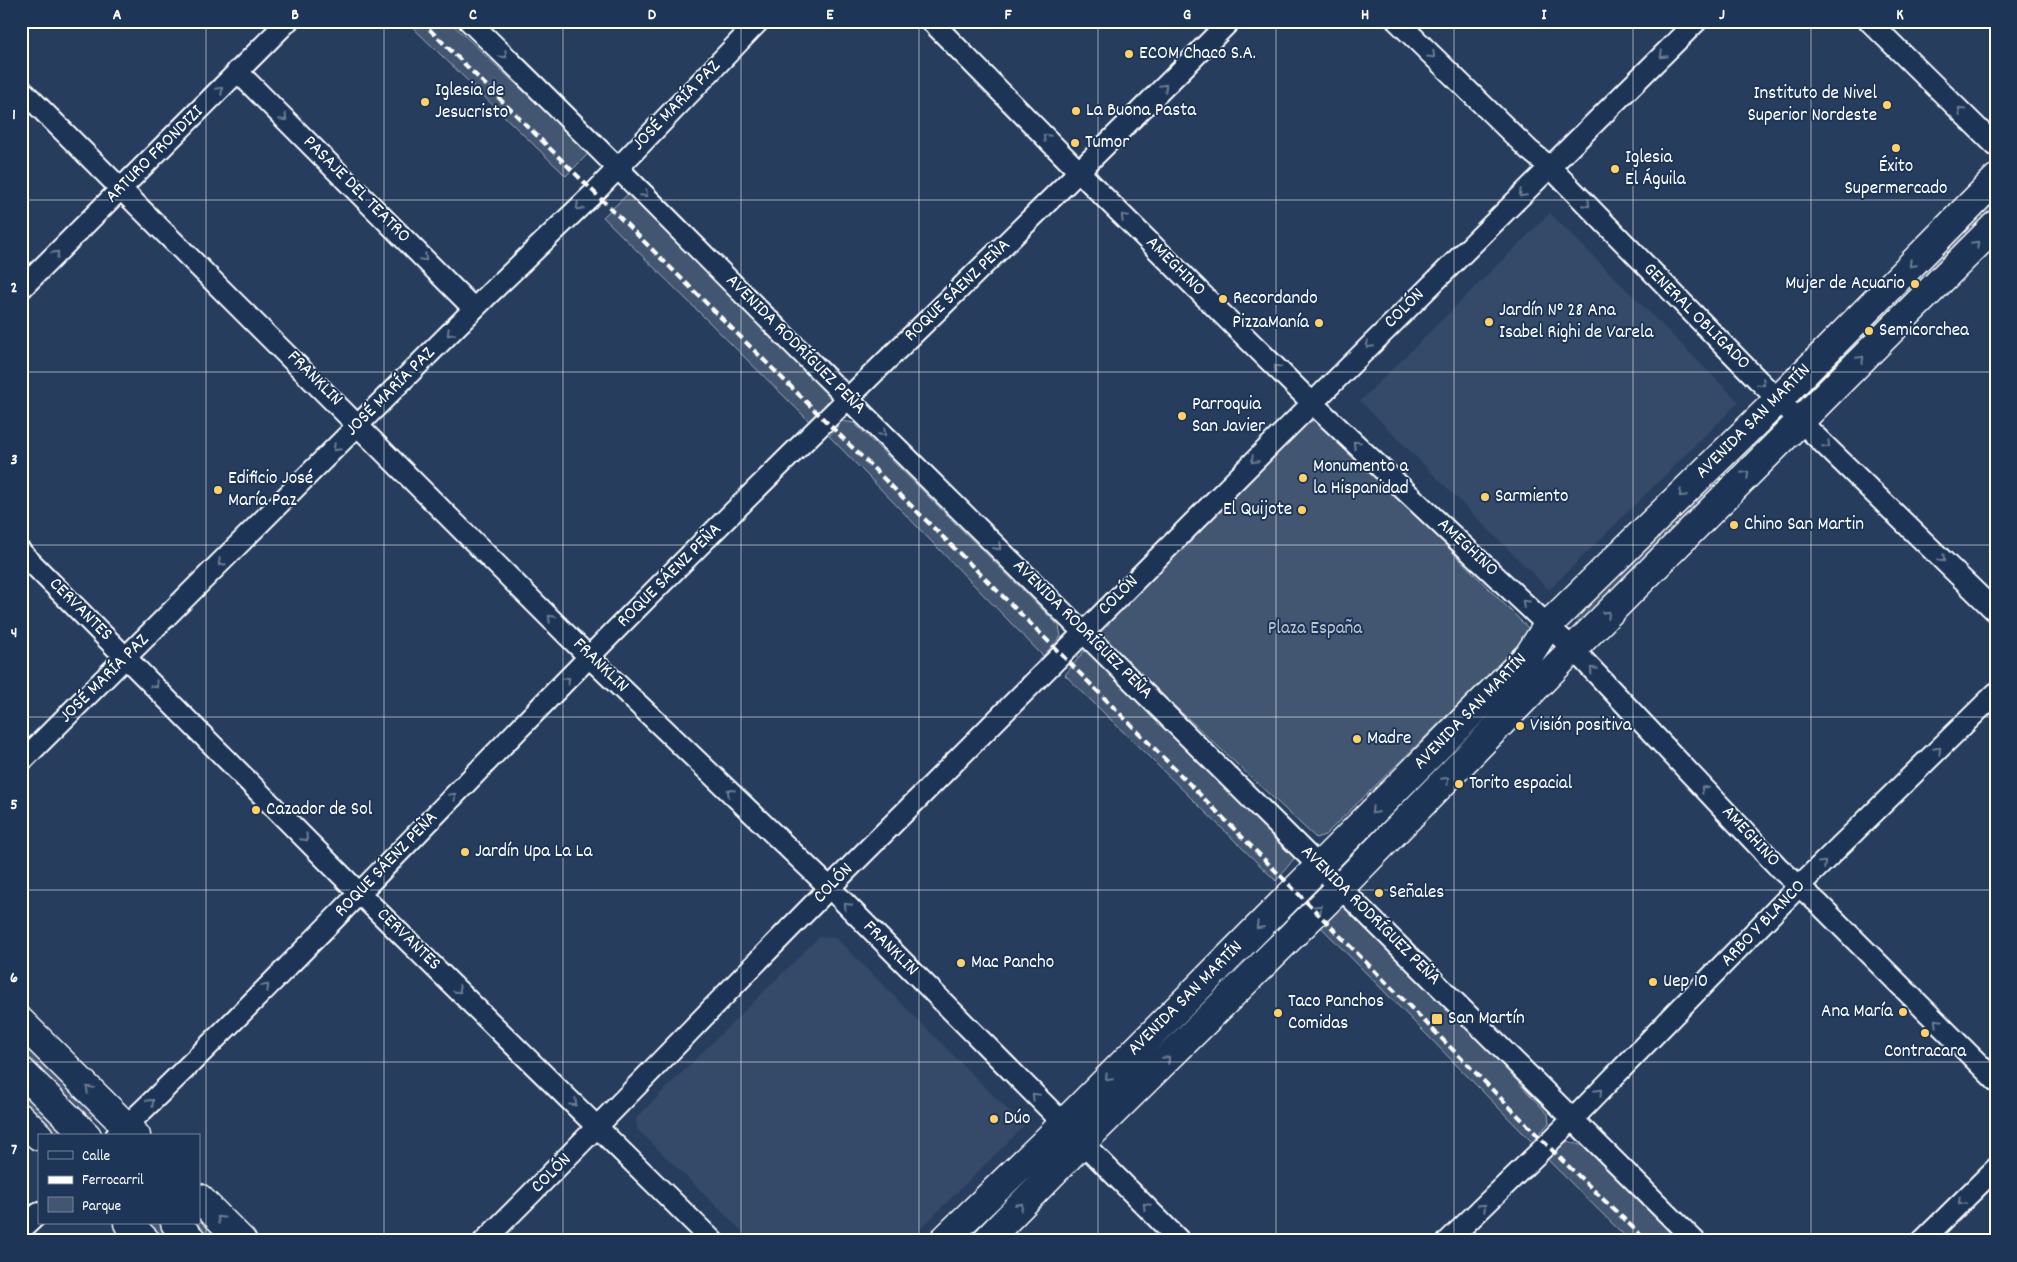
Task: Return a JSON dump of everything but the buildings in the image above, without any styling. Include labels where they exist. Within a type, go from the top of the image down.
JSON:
[{"type":"main road","name":"AVENIDA SAN MARTÍN","points":[[943,1241],[1063,1124],[1528,655],[1548,625],[1779,398],[1996,180]]},
{"type":"main road","name":"AVENIDA SAN MARTÍN","points":[[986,1241],[1082,1142],[1341,887],[1573,649],[1996,225]]},
{"type":"main road","points":[[1396,788],[1417,809]]},
{"type":"main road","points":[[21,1022],[126,1132]]},
{"type":"main road","points":[[21,1071],[85,1134]]},
{"type":"main road","points":[[21,1118],[38,1135]]},
{"type":"main road","points":[[200,1199],[242,1241]]},
{"type":"main road","points":[[129,1224],[146,1241]]},
{"type":"main road","points":[[176,1224],[193,1241]]},
{"type":"street","name":"ARTURO FRONDIZI","points":[[21,289],[288,21]]},
{"type":"street","name":"AVENIDA RODRÍGUEZ PEÑA","points":[[469,21],[618,167],[1695,1241]]},
{"type":"street","name":"JOSÉ MARÍA PAZ","points":[[21,762],[618,167],[759,21]]},
{"type":"street","name":"AMEGHINO","points":[[931,21],[1311,402],[1573,649],[1798,887],[1819,904],[1996,1081]]},
{"type":"street","name":"ROQUE SÁENZ PEÑA","points":[[126,1132],[589,657],[848,398],[1081,172],[1230,21]]},
{"type":"street","name":"GENERAL OBLIGADO","points":[[1397,21],[1529,150],[1550,167],[1779,398],[1996,612]]},
{"type":"street","name":"COLÓN","points":[[484,1241],[599,1127],[830,888],[1311,402],[1697,21]]},
{"type":"street","points":[[1869,21],[1996,146]]},
{"type":"street","name":"PASAJE DEL TEATRO","points":[[237,71],[474,309]]},
{"type":"street","name":"FRANKLIN","points":[[21,89],[123,188],[589,657],[830,888],[1180,1241]]},
{"type":"street","name":"CERVANTES","points":[[21,552],[359,893],[713,1241]]},
{"type":"street","name":"ARBO Y BLANCO","points":[[1448,1241],[1573,1119],[1798,887],[1996,693]]},
{"type":"street","points":[[1922,1241],[1996,1168]]},
{"type":"street","points":[[21,1230],[38,1214]]},
{"type":"shaded area","points":[[1550,213],[1739,402],[1549,590],[1360,401]]},
{"type":"shaded area","points":[[819,937],[836,938],[1024,1126],[908,1241],[752,1241],[637,1129],[636,1118]]},
{"type":"green space","points":[[406,21],[449,21],[589,153],[566,176]]},
{"type":"green space","points":[[1996,192],[1996,216],[1814,394],[1808,388]]},
{"type":"green space","points":[[629,193],[829,389],[830,399],[810,422],[603,217]]},
{"type":"green space","points":[[842,421],[854,423],[1059,626],[1061,636],[1043,656],[829,436]]},
{"type":"green space","name":"Plaza España","points":[[1303,421],[1322,421],[1528,628],[1525,639],[1325,835],[1316,838],[1102,638],[1100,627]]},
{"type":"green space","points":[[1761,422],[1772,432],[1581,622],[1570,612]]},
{"type":"green space","points":[[1084,651],[1091,651],[1297,855],[1276,881],[1065,675]]},
{"type":"green space","points":[[1335,905],[1354,908],[1548,1114],[1549,1123],[1532,1142],[1317,923]]},
{"type":"green space","points":[[21,1035],[95,1112],[89,1119],[84,1119],[21,1057]]},
{"type":"green space","points":[[21,1087],[68,1134],[52,1134],[21,1104]]},
{"type":"green space","points":[[1567,1141],[1587,1147],[1681,1241],[1630,1241],[1547,1159]]},
{"type":"green space","points":[[200,1210],[231,1241],[209,1241],[193,1224],[200,1224]]},
{"type":"green space","points":[[144,1224],[163,1224],[180,1241],[161,1241]]},
{"type":"railway","points":[[421,21],[1039,632],[1563,1161],[1647,1241]]},
{"type":"place","name":"ECOM Chaco S.A.","points":[[1129,54]]},
{"type":"place","name":"Iglesia de Jesucristo","points":[[425,102]]},
{"type":"place","name":"Instituto de Nivel Superior Nordeste","points":[[1887,105]]},
{"type":"place","name":"La Buona Pasta","points":[[1076,111]]},
{"type":"place","name":"Tumor","points":[[1075,143]]},
{"type":"place","name":"Éxito Supermercado","points":[[1896,148]]},
{"type":"place","name":"Iglesia El Águila","points":[[1615,169]]},
{"type":"place","name":"Mujer de Acuario","points":[[1915,284]]},
{"type":"place","name":"Recordando","points":[[1223,299]]},
{"type":"place","name":"Jardín N° 28 Ana Isabel Righi de Varela","points":[[1489,322]]},
{"type":"place","name":"PizzaManía","points":[[1319,323]]},
{"type":"place","name":"Semicorchea","points":[[1869,331]]},
{"type":"place","name":"Parroquia San Javier","points":[[1182,416]]},
{"type":"place","name":"Monumento a la Hispanidad","points":[[1303,478]]},
{"type":"place","name":"Edificio José María Paz","points":[[218,490]]},
{"type":"place","name":"Sarmiento","points":[[1485,497]]},
{"type":"place","name":"El Quijote","points":[[1302,510]]},
{"type":"place","name":"Chino San Martin","points":[[1734,525]]},
{"type":"place","name":"Visión positiva","points":[[1520,726]]},
{"type":"place","name":"Madre","points":[[1357,739]]},
{"type":"place","name":"Torito espacial","points":[[1459,784]]},
{"type":"place","name":"Cazador de Sol","points":[[256,810]]},
{"type":"place","name":"Jardín Upa La La","points":[[465,852]]},
{"type":"place","name":"Señales","points":[[1379,893]]},
{"type":"place","name":"Mac Pancho","points":[[961,963]]},
{"type":"place","name":"Uep 10","points":[[1653,982]]},
{"type":"place","name":"Ana María","points":[[1903,1012]]},
{"type":"place","name":"Taco Panchos Comidas","points":[[1278,1013]]},
{"type":"place","name":"San Martín","points":[[1437,1019]]},
{"type":"place","name":"Contracara","points":[[1925,1033]]},
{"type":"place","name":"Dúo","points":[[994,1119]]}]
